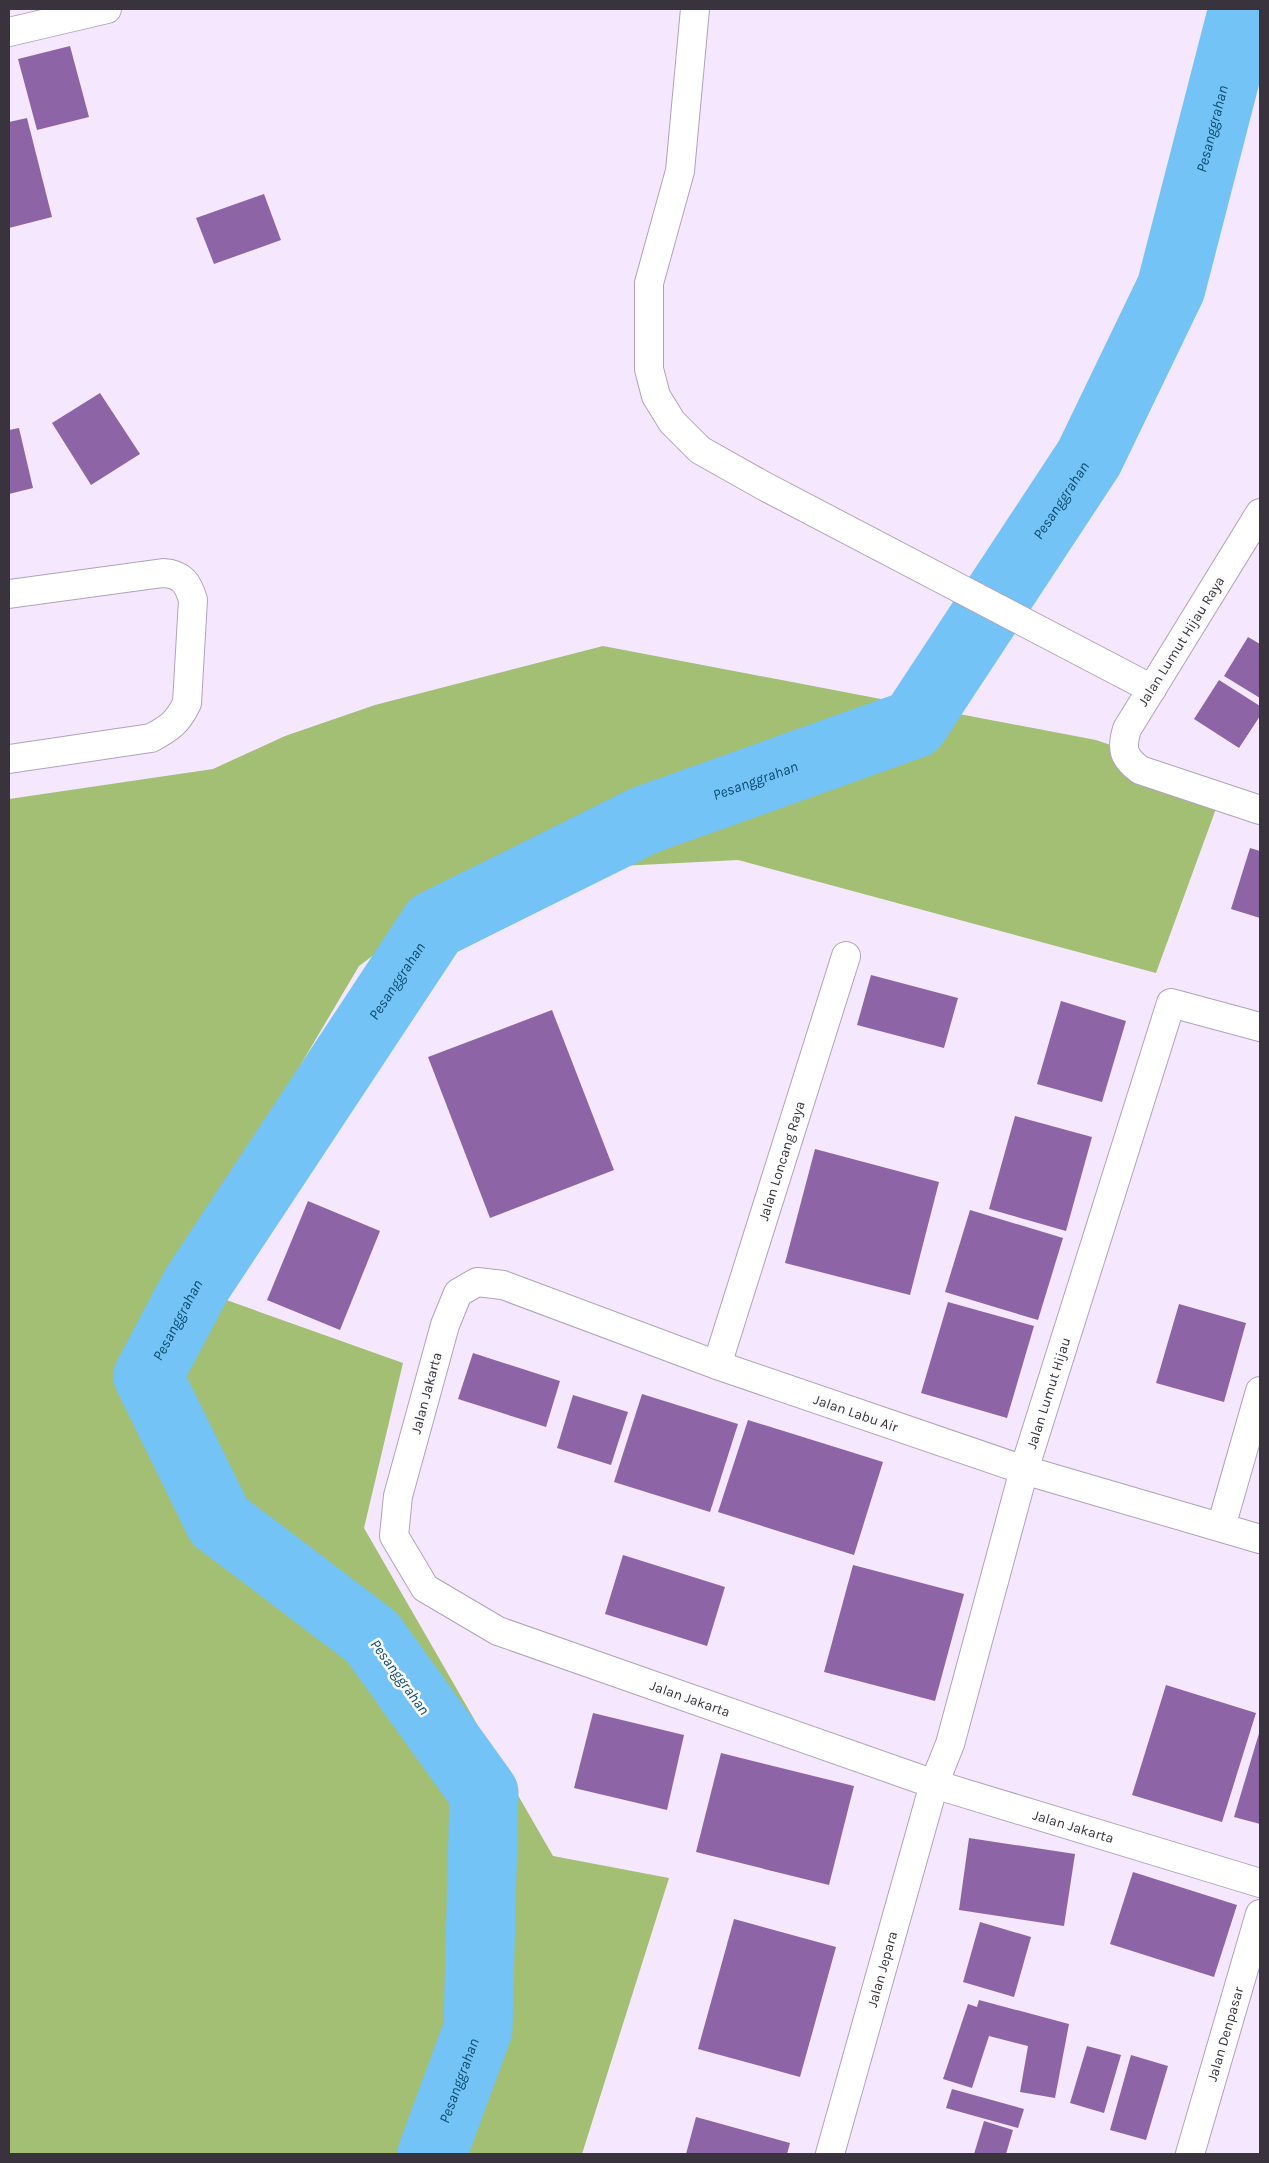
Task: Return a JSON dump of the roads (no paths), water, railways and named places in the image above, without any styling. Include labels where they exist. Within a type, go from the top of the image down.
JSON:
[{"type":"street","points":[[9,32],[107,9]]},
{"type":"street","points":[[695,9],[680,171],[649,282],[650,369],[656,396],[672,422],[700,450],[772,490],[1152,688]]},
{"type":"street","name":"Jalan Lumut Hijau Raya","points":[[1260,513],[1127,729],[1123,747],[1129,762],[1140,770],[1260,810]]},
{"type":"street","points":[[9,594],[163,573],[174,574],[182,579],[188,585],[193,600],[187,703],[180,718],[168,729],[151,738],[9,759]]},
{"type":"street","name":"Jalan Loncang Raya","points":[[717,1366],[846,956]]},
{"type":"street","name":"Jalan Lumut Hijau","points":[[934,1784],[950,1744],[1024,1470],[1171,1003],[1260,1027]]},
{"type":"street","name":"Jalan Labu Air","points":[[458,1293],[477,1282],[503,1284],[717,1366],[1024,1470],[1260,1539]]},
{"type":"street","name":"Jalan Jakarta","points":[[458,1293],[445,1325],[398,1496],[394,1536],[425,1588],[498,1631],[934,1784],[1260,1883]]},
{"type":"street","points":[[1221,1527],[1260,1391]]},
{"type":"street","name":"Jalan Jepara","points":[[830,2154],[934,1784]]},
{"type":"street","name":"Jalan Denpasar","points":[[1190,2154],[1260,1914]]},
{"type":"waterway","name":"Pesanggrahan","points":[[432,2154],[478,2029],[484,1793],[372,1637],[219,1521],[148,1376],[195,1287],[434,925],[645,820],[914,724],[1089,458],[1171,288],[1243,9]]}]
